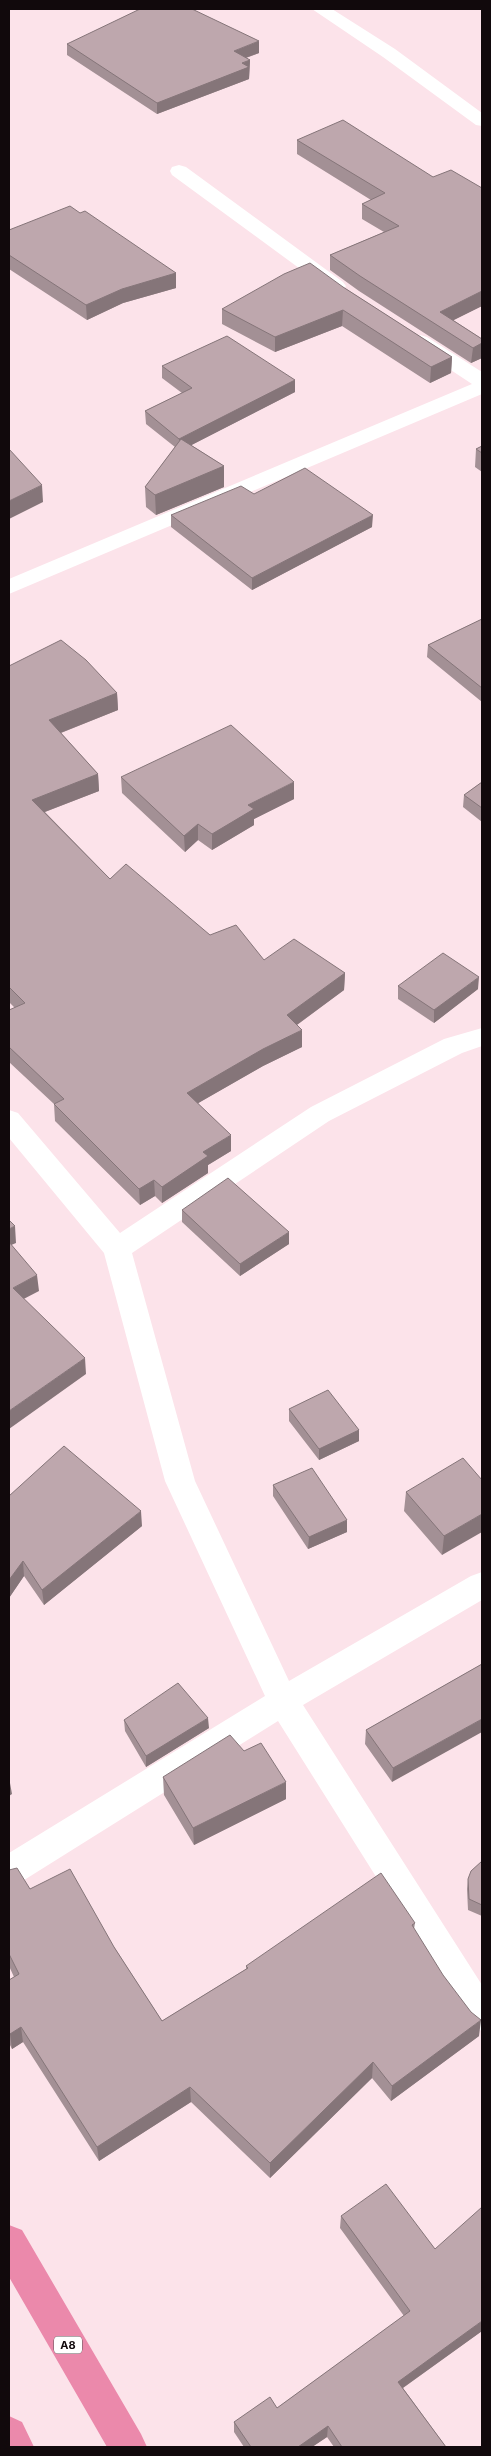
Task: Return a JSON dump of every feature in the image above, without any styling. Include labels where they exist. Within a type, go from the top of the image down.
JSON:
[{"type":"highway","name":"A8","points":[[9,2243],[128,2447]]},
{"type":"highway","points":[[9,2435],[16,2447]]},
{"type":"street","points":[[321,9],[389,53],[482,121]]},
{"type":"street","points":[[179,171],[351,297]]},
{"type":"street","points":[[400,328],[482,381]]},
{"type":"street","points":[[9,587],[482,387]]},
{"type":"street","points":[[117,1249],[320,1114],[453,1046],[482,1037]]},
{"type":"street","points":[[9,1120],[117,1249],[180,1481],[283,1701],[482,2015]]},
{"type":"street","points":[[9,1871],[283,1701],[482,1586]]},
{"type":"building","points":[[140,9],[192,9],[259,41],[234,51],[250,60],[242,63],[249,67],[157,103],[67,44]]},
{"type":"building","points":[[343,120],[433,177],[451,170],[482,188],[482,291],[440,312],[482,339],[482,343],[473,348],[330,255],[399,226],[362,204],[385,193],[297,140]]},
{"type":"building","points":[[70,206],[80,213],[85,211],[176,273],[122,289],[86,305],[9,255],[9,230]]},
{"type":"building","points":[[310,263],[343,287],[452,357],[431,367],[343,310],[275,337],[222,309],[284,274]]},
{"type":"building","points":[[227,336],[295,380],[179,439],[145,411],[192,388],[162,366]]},
{"type":"building","points":[[181,439],[224,466],[155,495],[145,487]]},
{"type":"building","points":[[482,446],[482,453],[476,449]]},
{"type":"building","points":[[9,449],[42,485],[9,501]]},
{"type":"building","points":[[305,468],[373,515],[252,578],[171,515],[241,486],[254,494]]},
{"type":"building","points":[[482,619],[482,688],[428,645]]},
{"type":"building","points":[[61,640],[86,660],[117,693],[49,720],[98,774],[32,800],[110,879],[126,864],[210,935],[236,925],[264,960],[294,939],[345,973],[287,1015],[302,1030],[263,1049],[187,1093],[231,1135],[203,1152],[208,1156],[162,1187],[154,1180],[139,1189],[54,1104],[64,1099],[9,1047],[9,1010],[25,1003],[9,987],[9,666]]},
{"type":"building","points":[[231,725],[294,782],[248,805],[254,809],[212,834],[198,824],[184,836],[121,777]]},
{"type":"building","points":[[482,782],[482,808],[464,795]]},
{"type":"building","points":[[443,953],[479,977],[434,1010],[398,986]]},
{"type":"building","points":[[228,1178],[289,1232],[240,1264],[182,1210]]},
{"type":"building","points":[[9,1220],[15,1226],[9,1229]]},
{"type":"building","points":[[9,1242],[37,1275],[13,1288],[85,1358],[9,1411]]},
{"type":"building","points":[[328,1390],[359,1430],[319,1449],[289,1409]]},
{"type":"building","points":[[64,1446],[141,1511],[42,1590],[23,1561],[9,1580],[9,1496]]},
{"type":"building","points":[[463,1458],[482,1480],[482,1514],[444,1536],[406,1492]]},
{"type":"building","points":[[312,1468],[347,1520],[309,1537],[273,1485]]},
{"type":"building","points":[[482,1664],[482,1719],[393,1768],[366,1730]]},
{"type":"building","points":[[178,1683],[208,1718],[146,1756],[124,1720]]},
{"type":"building","points":[[230,1735],[244,1751],[261,1743],[286,1782],[193,1828],[163,1777]]},
{"type":"building","points":[[482,1861],[482,1905],[469,1899],[468,1879],[471,1871]]},
{"type":"building","points":[[17,1868],[30,1889],[70,1869],[114,1947],[162,2021],[248,1968],[246,1966],[381,1873],[415,1923],[412,1925],[443,1975],[471,2012],[481,2020],[392,2086],[373,2062],[270,2163],[190,2087],[97,2147],[21,2027],[10,2034],[9,2032],[9,1980],[19,1974],[9,1954],[9,1870]]},
{"type":"building","points":[[386,2184],[435,2249],[482,2207],[482,2321],[398,2382],[446,2447],[342,2447],[328,2426],[298,2447],[251,2447],[234,2422],[270,2397],[277,2408],[410,2311],[341,2216]]}]
